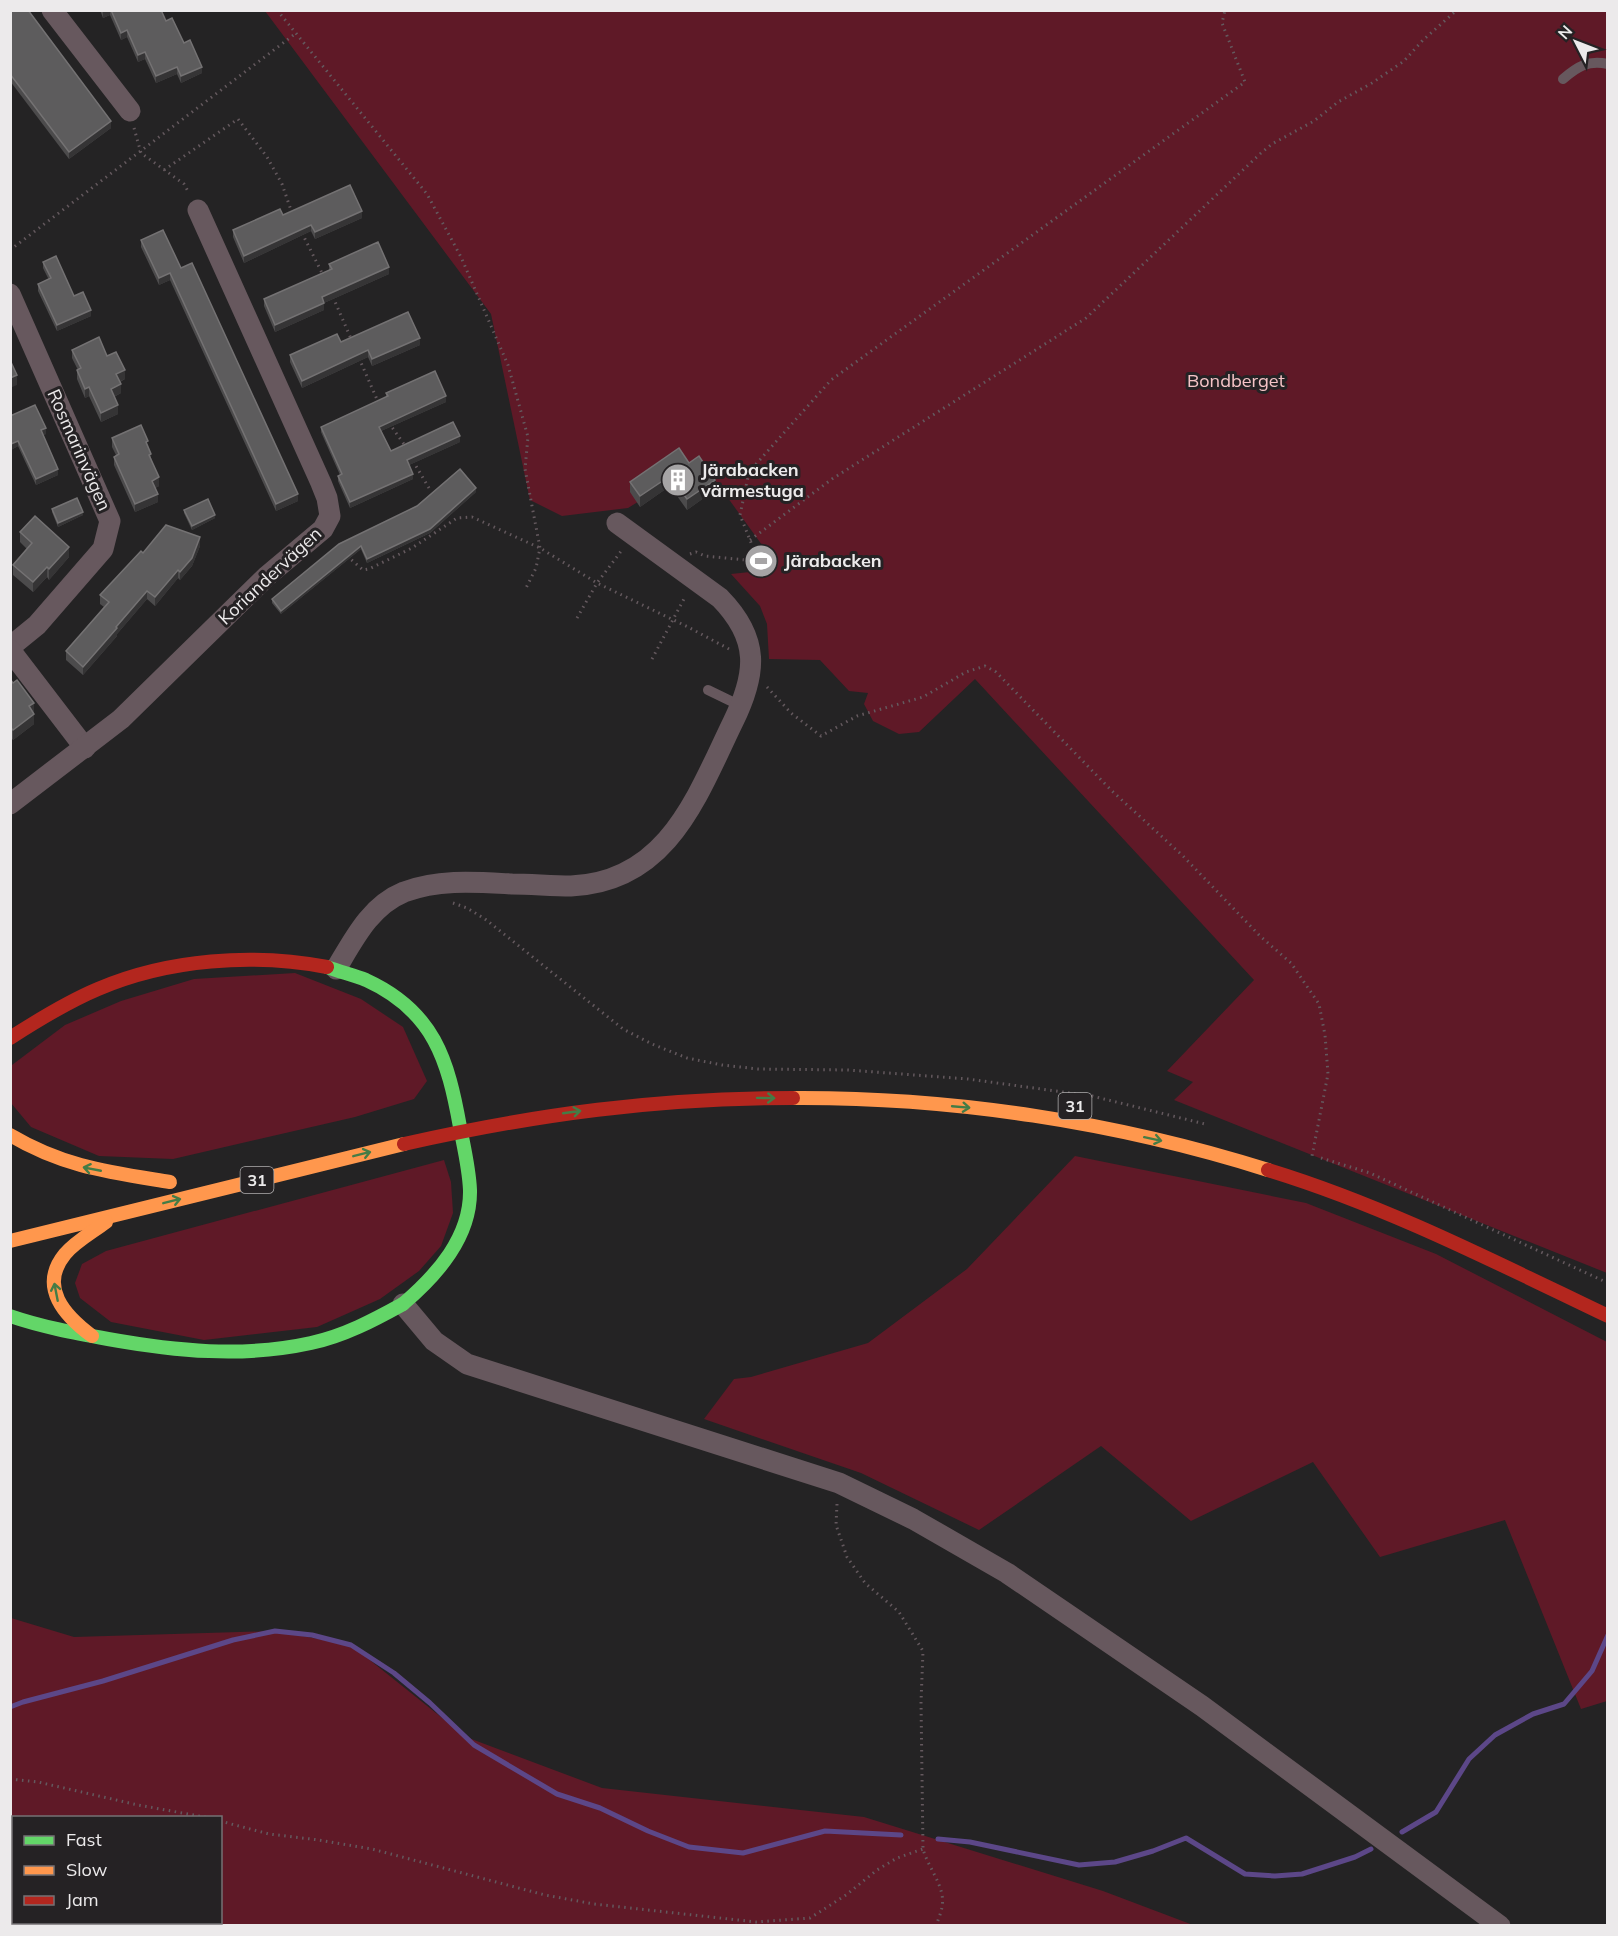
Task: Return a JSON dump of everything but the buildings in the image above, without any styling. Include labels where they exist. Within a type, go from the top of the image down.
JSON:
[{"type":"main road","points":[[10,1038],[73,1001],[110,984],[156,971],[201,963],[250,960],[290,961],[336,969],[385,989],[419,1017],[432,1034],[449,1071],[470,1174],[470,1201],[459,1240],[447,1261],[421,1290],[403,1304],[375,1320],[314,1343],[256,1353],[166,1349],[48,1328],[10,1316]]},
{"type":"main road","name":"31","points":[[10,1240],[399,1145],[514,1121],[627,1105],[745,1097],[886,1100],[1028,1115],[1220,1155],[1308,1183],[1426,1230],[1608,1316]]},
{"type":"main road","points":[[443,1116],[466,1112]]},
{"type":"main road","points":[[10,1135],[45,1155],[65,1162],[107,1172],[176,1180],[136,1190]]},
{"type":"main road","points":[[92,1335],[75,1323],[58,1301],[54,1289],[54,1275],[64,1255],[116,1215]]},
{"type":"street","points":[[52,10],[130,111]]},
{"type":"street","name":"Koriandervägen","points":[[10,804],[121,719],[267,576],[323,529],[330,516],[327,498],[321,483],[198,210]]},
{"type":"street","name":"Rosmarinvägen","points":[[10,294],[111,521],[103,549],[37,625],[10,648],[85,748]]},
{"type":"street","points":[[336,969],[369,918],[383,904],[402,893],[426,885],[455,882],[572,886],[601,881],[626,872],[648,859],[667,841],[689,813],[741,706],[749,684],[752,666],[749,645],[743,626],[735,613],[720,598],[617,523]]},
{"type":"street","points":[[403,1304],[434,1341],[467,1364],[839,1483],[914,1519],[1017,1579],[1202,1706],[1500,1926]]},
{"type":"lane","points":[[1563,79],[1576,68],[1589,62],[1608,64]]},
{"type":"lane","points":[[708,690],[741,706]]},
{"type":"path","points":[[277,10],[427,194],[461,256],[508,365],[528,437],[525,469],[540,548],[536,568],[525,591]]},
{"type":"path","points":[[690,554],[696,552],[705,556],[746,560],[754,550],[740,515],[749,472],[831,380],[1245,82],[1222,23],[1226,10]]},
{"type":"path","points":[[750,540],[832,479],[1086,318],[1261,153],[1404,61],[1423,40],[1457,10]]},
{"type":"path","points":[[10,250],[141,153],[295,34]]},
{"type":"path","points":[[130,111],[141,153],[184,184],[198,210]]},
{"type":"path","points":[[164,170],[238,119],[267,157],[282,184],[296,222]]},
{"type":"path","points":[[301,232],[326,282]]},
{"type":"path","points":[[331,292],[354,347]]},
{"type":"path","points":[[359,357],[380,405]]},
{"type":"path","points":[[387,421],[404,443],[429,488]]},
{"type":"path","points":[[345,555],[363,570],[369,569],[412,548],[457,518],[472,517],[540,548],[597,583],[725,646],[752,666],[768,689],[791,713],[821,736],[857,716],[923,697],[966,672],[985,666],[996,672],[1112,791],[1183,856],[1260,936],[1291,963],[1319,1004],[1325,1035],[1328,1074],[1312,1156]]},
{"type":"path","points":[[577,618],[597,583],[614,561]]},
{"type":"path","points":[[652,659],[694,579]]},
{"type":"path","points":[[839,1483],[836,1525],[847,1557],[866,1583],[899,1612],[923,1652],[921,1701],[923,1849],[927,1862],[938,1880],[943,1906],[936,1926]]},
{"type":"path","points":[[10,1779],[49,1784],[138,1805],[199,1816]]},
{"type":"path","points":[[222,1822],[269,1834],[372,1849],[545,1895],[594,1904],[756,1922],[810,1918],[846,1895],[877,1870],[897,1858],[923,1849]]},
{"type":"green space","name":"Bondberget","points":[[265,11],[1607,11],[1607,1273],[1174,1100],[1193,1082],[1167,1071],[1254,980],[975,679],[919,732],[899,734],[873,721],[864,704],[868,693],[849,691],[820,660],[769,659],[767,624],[760,606],[731,574],[750,572],[765,563],[762,545],[712,476],[698,465],[628,508],[562,516],[530,500],[491,314]]},
{"type":"green space","points":[[295,973],[361,999],[403,1027],[427,1081],[414,1099],[355,1117],[173,1159],[99,1156],[31,1127],[11,1103],[10,1069],[12,1065],[65,1025],[121,1001],[194,979]]},
{"type":"green space","points":[[1075,1156],[1306,1203],[1436,1254],[1607,1342],[1607,1701],[1581,1709],[1505,1520],[1380,1557],[1313,1462],[1191,1521],[1101,1446],[979,1530],[861,1473],[704,1419],[734,1379],[751,1377],[868,1343],[967,1269]]},
{"type":"green space","points":[[444,1160],[451,1182],[453,1213],[441,1246],[419,1271],[380,1299],[317,1327],[204,1340],[111,1322],[80,1298],[75,1283],[82,1264],[106,1251]]},
{"type":"green space","points":[[11,1618],[74,1637],[275,1631],[351,1645],[466,1737],[602,1788],[864,1817],[1103,1891],[1193,1925],[11,1925]]},
{"type":"waterway","points":[[10,1707],[103,1681],[233,1640],[275,1631],[312,1635],[351,1645],[394,1673],[474,1745],[557,1794],[600,1808],[648,1831],[689,1847],[743,1853],[825,1831],[901,1835]]},
{"type":"waterway","points":[[1402,1832],[1436,1812],[1469,1759],[1495,1735],[1533,1714],[1564,1704],[1592,1671],[1608,1635]]},
{"type":"waterway","points":[[938,1839],[970,1842],[1079,1865],[1115,1862],[1186,1838],[1245,1874],[1275,1876],[1302,1874],[1355,1857],[1371,1849]]},
{"type":"traffic: fast","points":[[327,967],[366,980],[389,992],[408,1007],[434,1040],[450,1080],[466,1158],[470,1190],[469,1207],[465,1224],[450,1254],[428,1281],[403,1304]]},
{"type":"traffic: fast","points":[[10,1316],[59,1329],[133,1343],[209,1351],[235,1351],[286,1348],[323,1340],[359,1327],[403,1304]]},
{"type":"traffic: slow","points":[[793,1098],[913,1102],[1033,1116],[1152,1138],[1268,1170]]},
{"type":"traffic: slow","points":[[10,1135],[49,1154],[87,1167],[170,1182]]},
{"type":"traffic: slow","points":[[10,1241],[404,1144]]},
{"type":"traffic: slow","points":[[92,1336],[64,1310],[58,1300],[54,1278],[57,1266],[69,1249],[106,1222]]},
{"type":"traffic: jam","points":[[10,1038],[86,994],[153,971],[182,965],[240,960],[270,960],[327,967]]},
{"type":"traffic: jam","points":[[404,1144],[502,1124],[598,1110],[694,1101],[793,1098]]},
{"type":"traffic: jam","points":[[1268,1170],[1312,1184],[1398,1218],[1608,1316]]},
{"type":"place","name":"Järabacken värmestuga","points":[[678,480]]},
{"type":"place","name":"Järabacken","points":[[761,561]]}]
